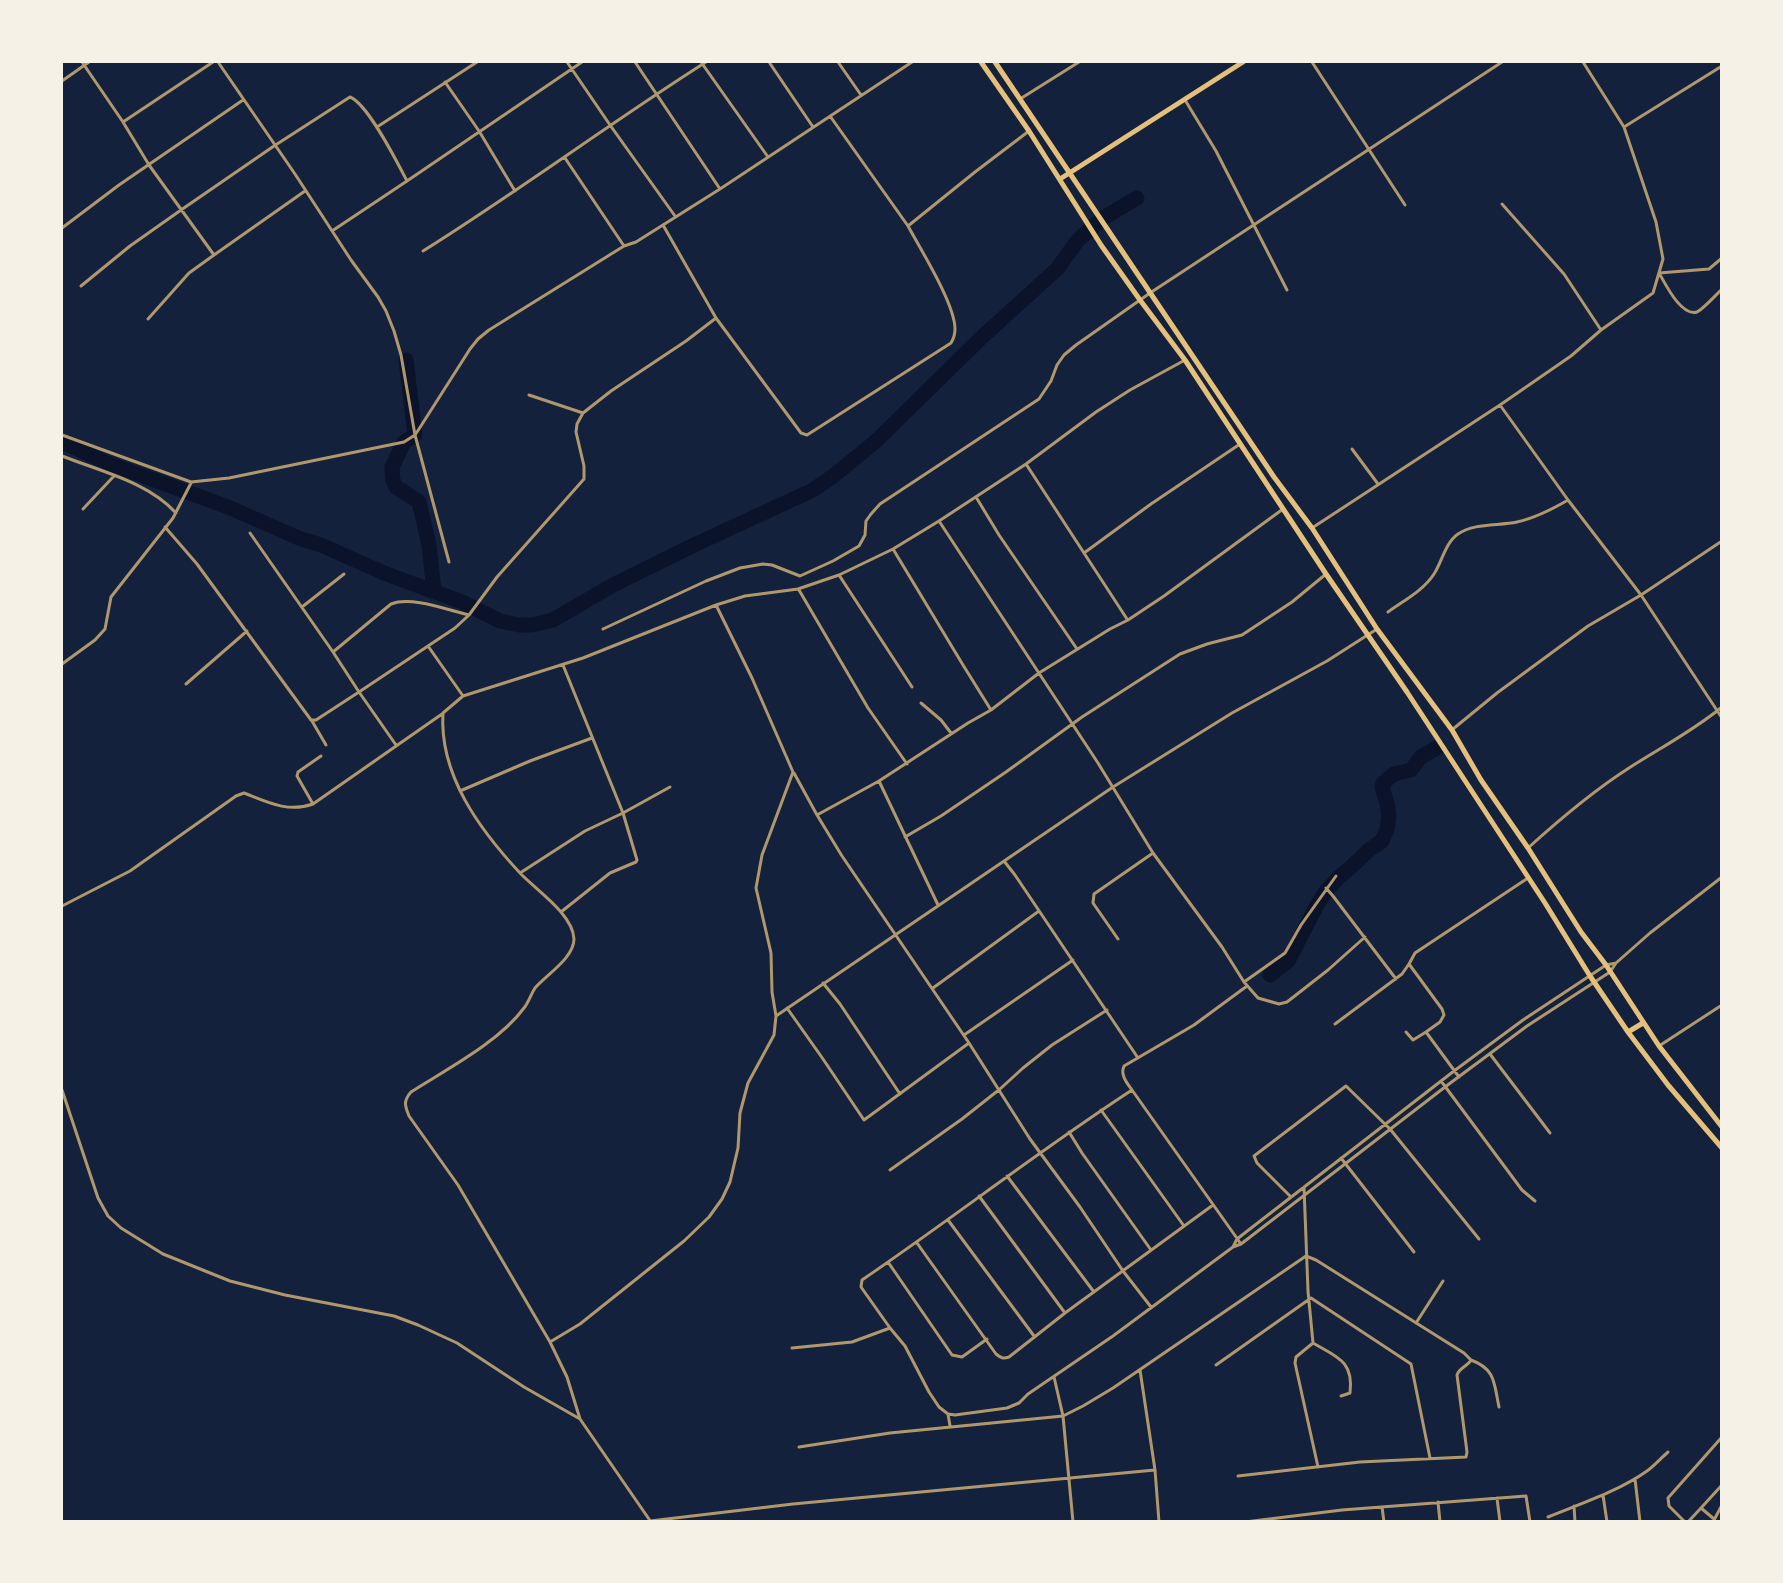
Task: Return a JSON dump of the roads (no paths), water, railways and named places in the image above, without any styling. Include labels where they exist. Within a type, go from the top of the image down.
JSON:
[{"type":"highway","points":[[981,62],[1029,131],[1101,245],[1185,360],[1367,636],[1407,692],[1628,1032],[1668,1085],[1722,1148]]},
{"type":"highway","points":[[995,62],[1274,477],[1312,528],[1377,629],[1452,730],[1481,780],[1643,1023],[1722,1127]]},
{"type":"highway","points":[[1060,179],[1243,62]]},
{"type":"highway","points":[[1628,1032],[1643,1023]]},
{"type":"highway","points":[[1704,1128],[1715,1120]]},
{"type":"street","points":[[62,81],[83,63],[89,62]]},
{"type":"street","points":[[123,122],[213,62]]},
{"type":"street","points":[[218,62],[386,311],[401,355],[415,435],[449,562]]},
{"type":"street","points":[[377,127],[477,62]]},
{"type":"street","points":[[567,62],[675,216]]},
{"type":"street","points":[[332,231],[582,62]]},
{"type":"street","points":[[635,62],[720,189]]},
{"type":"street","points":[[423,251],[484,213],[703,62],[768,157]]},
{"type":"street","points":[[770,62],[813,127]]},
{"type":"street","points":[[838,62],[861,95]]},
{"type":"street","points":[[62,435],[191,482],[229,478],[404,442],[415,435],[478,339],[489,330],[720,189],[912,62]]},
{"type":"street","points":[[1020,99],[1079,62]]},
{"type":"street","points":[[1312,62],[1405,205]]},
{"type":"street","points":[[603,629],[729,572],[763,564],[780,567],[800,576],[853,550],[863,541],[866,521],[880,504],[1039,399],[1051,381],[1057,365],[1064,355],[1076,345],[1150,293],[1502,62]]},
{"type":"street","points":[[1312,528],[1571,356],[1601,330],[1629,312],[1653,292],[1663,259],[1660,239],[1624,127],[1583,62]]},
{"type":"street","points":[[83,63],[149,165],[214,255]]},
{"type":"street","points":[[1624,127],[1722,66]]},
{"type":"street","points":[[445,82],[515,191]]},
{"type":"street","points":[[81,286],[130,246],[181,210],[350,97],[357,101],[377,127],[407,181]]},
{"type":"street","points":[[62,228],[118,185],[243,100]]},
{"type":"street","points":[[1185,100],[1216,151],[1287,290]]},
{"type":"street","points":[[663,225],[716,318],[804,435],[809,434],[951,343],[955,323],[946,298],[908,226],[830,116]]},
{"type":"street","points":[[908,226],[1029,131]]},
{"type":"street","points":[[565,158],[624,246]]},
{"type":"street","points":[[148,319],[189,273],[306,190]]},
{"type":"street","points":[[1502,204],[1564,274],[1601,330]]},
{"type":"street","points":[[1659,273],[1709,269],[1722,258]]},
{"type":"street","points":[[1659,273],[1678,303],[1692,312],[1697,311],[1722,289]]},
{"type":"street","points":[[312,721],[455,628],[470,614],[497,577],[584,479],[584,466],[576,432],[577,424],[583,413],[716,318]]},
{"type":"street","points":[[62,906],[130,871],[236,796],[244,793],[289,808],[302,808],[313,804],[443,713],[463,696],[563,665],[716,605],[745,596],[798,589],[839,575],[893,549],[1026,464],[1096,412],[1130,390],[1185,360]]},
{"type":"street","points":[[529,395],[583,413]]},
{"type":"street","points":[[1500,405],[1568,500],[1641,594],[1722,718]]},
{"type":"street","points":[[1084,553],[1240,444]]},
{"type":"street","points":[[1352,449],[1378,484]]},
{"type":"street","points":[[62,456],[153,493],[176,513]]},
{"type":"street","points":[[1026,464],[1128,620]]},
{"type":"street","points":[[82,509],[114,476]]},
{"type":"street","points":[[62,664],[95,640],[105,629],[111,597],[176,513],[191,482]]},
{"type":"street","points":[[976,497],[999,535],[1077,649]]},
{"type":"street","points":[[1388,612],[1428,581],[1457,535],[1478,528],[1537,517],[1568,500]]},
{"type":"street","points":[[817,815],[879,782],[991,710],[1039,673],[1128,620],[1283,509]]},
{"type":"street","points":[[939,521],[1072,724],[1153,853],[1258,999],[1282,1004],[1328,970],[1365,938]]},
{"type":"street","points":[[165,528],[197,564],[247,631],[312,721],[326,745]]},
{"type":"street","points":[[250,533],[396,746]]},
{"type":"street","points":[[1452,730],[1565,642],[1722,541]]},
{"type":"street","points":[[893,549],[991,710]]},
{"type":"street","points":[[302,608],[344,574]]},
{"type":"street","points":[[905,837],[941,816],[1072,724],[1180,654],[1242,635],[1292,602],[1326,574]]},
{"type":"street","points":[[839,575],[912,687]]},
{"type":"street","points":[[798,589],[868,708],[907,764]]},
{"type":"street","points":[[333,652],[391,604],[399,601],[410,601],[470,614]]},
{"type":"street","points":[[716,605],[752,678],[793,772],[817,815],[1040,1152],[1123,1271],[1151,1307]]},
{"type":"street","points":[[776,1016],[1113,788],[1232,713],[1288,684],[1377,629]]},
{"type":"street","points":[[186,684],[247,631]]},
{"type":"street","points":[[428,646],[463,696]]},
{"type":"street","points":[[561,912],[610,873],[636,862],[636,853],[624,813],[563,665]]},
{"type":"street","points":[[921,704],[941,720],[952,734]]},
{"type":"street","points":[[1528,848],[1604,785],[1694,728],[1722,707]]},
{"type":"street","points":[[443,713],[444,742],[460,791],[478,821],[520,873],[561,912],[574,939],[566,958],[535,989],[524,1009],[506,1027],[488,1042],[411,1092],[405,1099],[405,1103],[409,1116],[458,1185],[550,1342],[567,1377],[580,1419],[651,1521],[793,1504],[1155,1470]]},
{"type":"street","points":[[460,791],[592,738]]},
{"type":"street","points":[[313,804],[297,776],[298,772],[321,756]]},
{"type":"street","points":[[550,1342],[580,1324],[684,1241],[709,1217],[730,1182],[738,1148],[740,1113],[748,1083],[774,1035],[776,1016],[772,992],[771,954],[756,888],[762,855],[793,772]]},
{"type":"street","points":[[879,782],[938,906]]},
{"type":"street","points":[[520,873],[585,831],[624,813],[670,787]]},
{"type":"street","points":[[1118,939],[1093,903],[1094,894],[1153,853]]},
{"type":"street","points":[[1004,861],[1040,910],[1138,1058]]},
{"type":"street","points":[[1241,1244],[1132,1090],[1122,1069],[1194,1025],[1285,953],[1336,876]]},
{"type":"street","points":[[949,1420],[955,1415],[1007,1408],[1019,1403],[1028,1394],[1113,1336],[1233,1246],[1241,1244],[1527,1026],[1610,972],[1616,963],[1650,933],[1722,877]]},
{"type":"street","points":[[1335,1024],[1402,974],[1415,954],[1528,878]]},
{"type":"street","points":[[1327,889],[1396,979]]},
{"type":"street","points":[[933,988],[1040,910]]},
{"type":"street","points":[[964,1035],[1073,960]]},
{"type":"street","points":[[1233,1246],[1237,1239],[1290,1197],[1523,1020],[1606,965],[1616,963]]},
{"type":"street","points":[[1406,1032],[1413,1040],[1440,1022],[1444,1015],[1409,964]]},
{"type":"street","points":[[823,983],[840,1004],[900,1094]]},
{"type":"street","points":[[1659,1046],[1722,1005]]},
{"type":"street","points":[[787,1008],[864,1120],[969,1043]]},
{"type":"street","points":[[890,1170],[962,1119],[1052,1045],[1107,1010]]},
{"type":"street","points":[[1426,1032],[1459,1077]]},
{"type":"street","points":[[1490,1054],[1550,1133]]},
{"type":"street","points":[[1441,1081],[1521,1190],[1535,1201]]},
{"type":"street","points":[[1290,1197],[1254,1159],[1256,1154],[1346,1086],[1390,1129],[1479,1239]]},
{"type":"street","points":[[62,1090],[98,1198],[108,1216],[121,1228],[163,1254],[230,1281],[285,1295],[394,1316],[418,1325],[457,1343],[524,1387],[580,1419]]},
{"type":"street","points":[[949,1420],[929,1392],[905,1346],[861,1285],[862,1280],[917,1243],[1040,1152],[1132,1090]]},
{"type":"street","points":[[1101,1110],[1184,1226]]},
{"type":"street","points":[[1069,1132],[1151,1250]]},
{"type":"street","points":[[1341,1158],[1413,1252]]},
{"type":"street","points":[[1007,1176],[1094,1292]]},
{"type":"street","points":[[1304,1187],[1312,1343]]},
{"type":"street","points":[[979,1196],[1065,1313]]},
{"type":"street","points":[[917,1243],[996,1354],[1005,1358],[1213,1205]]},
{"type":"street","points":[[948,1220],[1034,1336]]},
{"type":"street","points":[[799,1447],[890,1433],[949,1420],[1063,1416],[1140,1370],[1306,1256],[1312,1257],[1471,1359],[1483,1364],[1492,1374],[1498,1407]]},
{"type":"street","points":[[888,1262],[952,1355],[962,1357],[987,1339]]},
{"type":"street","points":[[1416,1323],[1443,1281]]},
{"type":"street","points":[[1216,1365],[1311,1298],[1411,1364],[1430,1458]]},
{"type":"street","points":[[792,1348],[852,1342],[890,1328]]},
{"type":"street","points":[[1312,1343],[1340,1358],[1347,1365],[1351,1378],[1350,1393],[1341,1396]]},
{"type":"street","points":[[1312,1343],[1296,1357],[1295,1363],[1318,1467]]},
{"type":"street","points":[[1238,1476],[1360,1462],[1467,1457],[1457,1375],[1471,1359]]},
{"type":"street","points":[[1140,1370],[1155,1470],[1159,1521]]},
{"type":"street","points":[[1054,1377],[1063,1416],[1073,1521]]},
{"type":"street","points":[[1722,1437],[1668,1498],[1669,1506],[1687,1521],[1722,1485]]},
{"type":"street","points":[[1548,1517],[1635,1478],[1647,1471],[1668,1452]]},
{"type":"street","points":[[1635,1478],[1640,1521]]},
{"type":"street","points":[[1603,1494],[1607,1521]]},
{"type":"street","points":[[1245,1521],[1438,1502],[1526,1496],[1530,1521]]},
{"type":"street","points":[[1497,1498],[1500,1521]]},
{"type":"street","points":[[1438,1502],[1440,1521]]},
{"type":"street","points":[[1701,1508],[1714,1520],[1722,1505]]},
{"type":"street","points":[[1574,1506],[1575,1521]]},
{"type":"street","points":[[1382,1507],[1384,1521]]},
{"type":"waterway","points":[[62,442],[108,463],[228,507],[384,573],[462,602],[500,621],[532,625],[553,620],[613,585],[813,490],[832,477],[875,442],[981,338],[1057,269],[1078,240],[1103,218],[1137,198]]},
{"type":"waterway","points":[[406,360],[415,435],[404,442],[392,467],[393,481],[396,487],[419,502],[429,545],[434,591]]},
{"type":"waterway","points":[[1270,975],[1288,961],[1326,891],[1369,850],[1382,841],[1389,816],[1383,783],[1394,774],[1411,770],[1421,757],[1438,747]]}]
